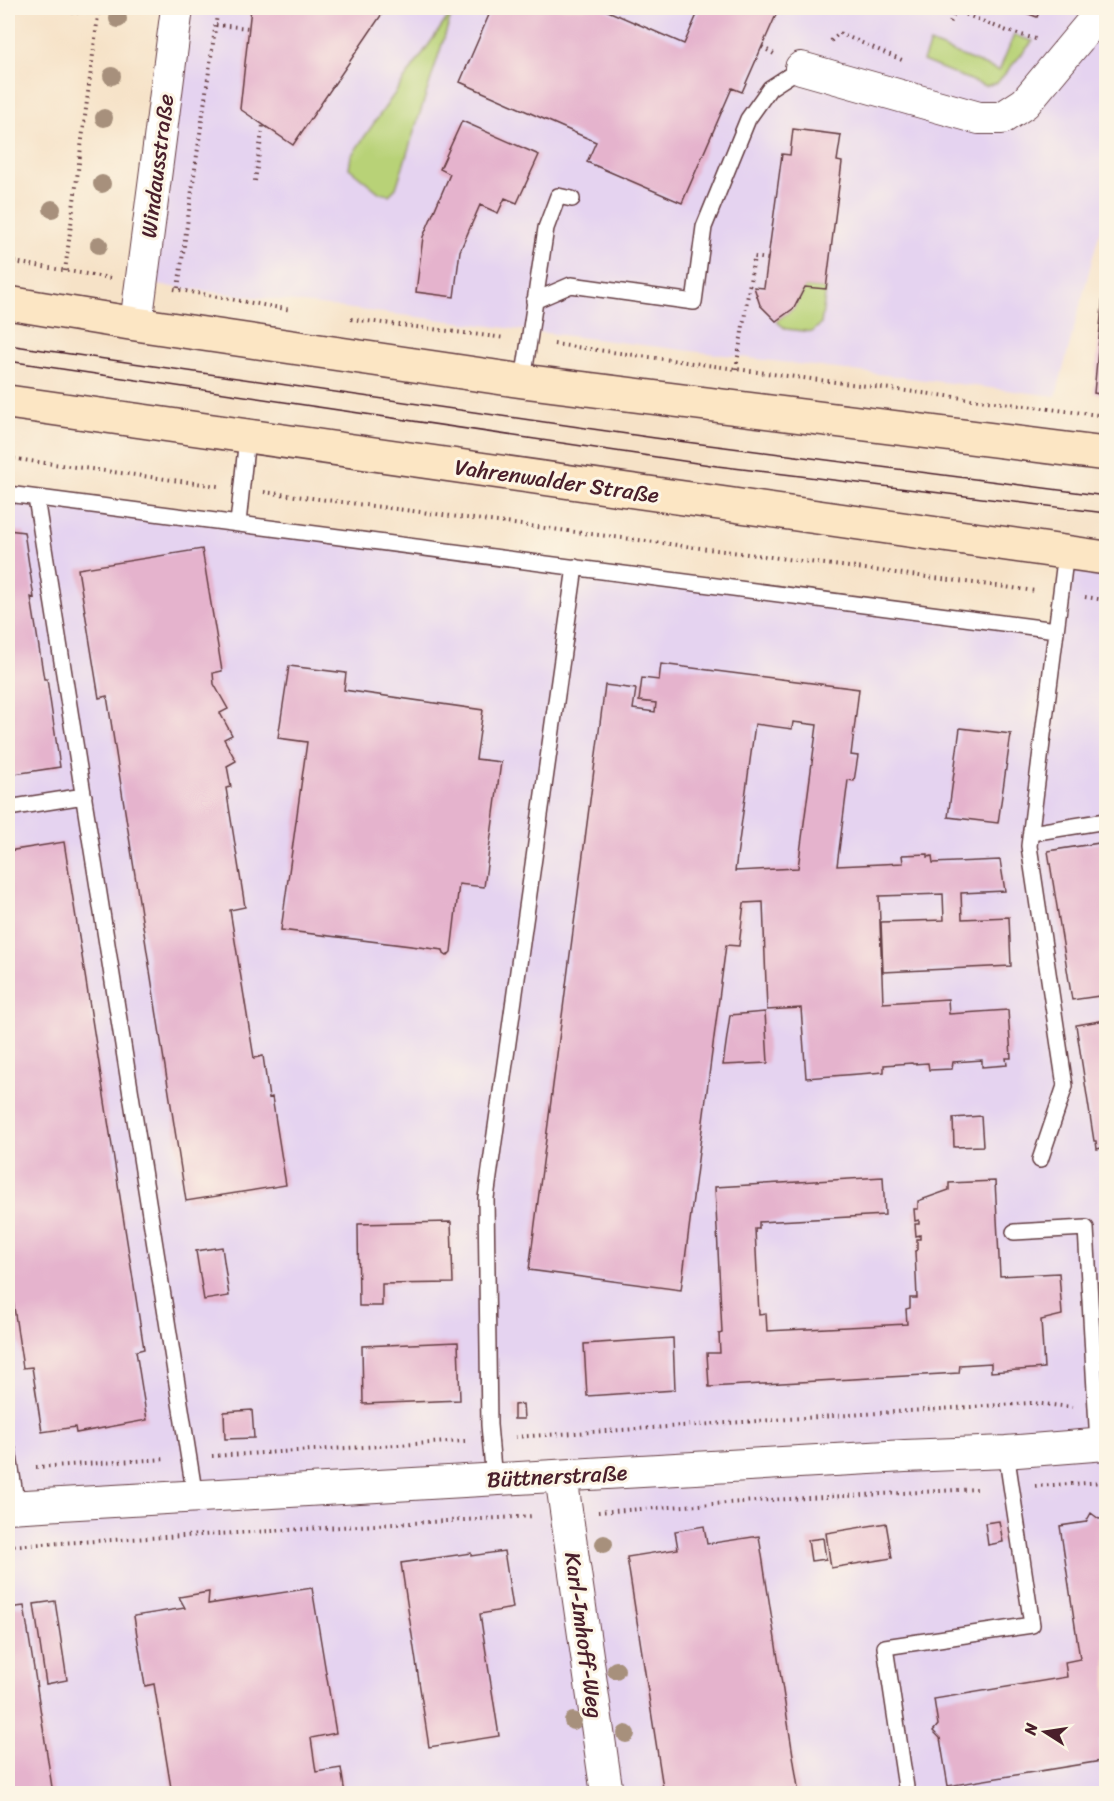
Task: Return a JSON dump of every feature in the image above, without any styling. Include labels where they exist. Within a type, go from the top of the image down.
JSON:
[{"type":"main road","points":[[8,303],[523,381],[1107,454]]},
{"type":"main road","name":"Vahrenwalder Straße","points":[[8,402],[1107,558]]},
{"type":"street","name":"Windausstraße","points":[[136,324],[177,8]]},
{"type":"street","points":[[801,68],[979,118],[1002,118],[1024,103],[1104,8]]},
{"type":"street","name":"Büttnerstraße","points":[[12,1507],[893,1456],[1005,1452],[1102,1444]]},
{"type":"street","name":"Karl-Imhoff-Weg","points":[[561,1476],[607,1794]]},
{"type":"lane","points":[[534,301],[571,285],[694,302],[704,227],[748,119],[770,88],[801,68]]},
{"type":"lane","points":[[523,381],[546,228],[558,196],[572,199]]},
{"type":"lane","points":[[238,524],[247,437]]},
{"type":"lane","points":[[8,494],[1056,630]]},
{"type":"lane","points":[[36,498],[195,1497]]},
{"type":"lane","points":[[1040,1160],[1065,1086],[1029,846],[1066,552]]},
{"type":"lane","points":[[494,1480],[491,1440],[486,1198],[575,567]]},
{"type":"lane","points":[[8,808],[84,796]]},
{"type":"lane","points":[[1031,833],[1107,821]]},
{"type":"lane","points":[[1014,1232],[1086,1228],[1096,1409],[1102,1444]]},
{"type":"lane","points":[[8,1450],[12,1507]]},
{"type":"lane","points":[[907,1794],[885,1647],[1032,1625],[1005,1452]]},
{"type":"path","points":[[42,8],[78,13]]},
{"type":"path","points":[[65,271],[99,8]]},
{"type":"path","points":[[178,288],[218,8]]},
{"type":"path","points":[[950,22],[956,9],[1007,31],[1042,40],[1035,48]]},
{"type":"path","points":[[216,24],[249,28]]},
{"type":"path","points":[[801,68],[839,33],[903,60]]},
{"type":"path","points":[[255,181],[263,125]]},
{"type":"path","points":[[736,369],[754,257],[768,259]]},
{"type":"path","points":[[8,261],[294,310]]},
{"type":"path","points":[[341,318],[529,340],[1107,416]]},
{"type":"path","points":[[8,459],[1107,600]]},
{"type":"path","points":[[11,1468],[491,1440],[1031,1403],[1096,1409]]},
{"type":"shaded area","points":[[177,8],[1106,8],[1106,220],[1101,226],[1056,396],[142,283]]},
{"type":"shaded area","points":[[8,494],[1055,630],[1066,552],[1106,558],[1106,1793],[8,1794]]},
{"type":"green space","points":[[453,10],[396,188],[389,195],[380,193],[349,168],[351,156]]},
{"type":"green space","points":[[1014,35],[1033,41],[997,83],[985,86],[923,61],[930,43],[999,71]]},
{"type":"green space","points":[[805,287],[826,289],[821,324],[812,332],[786,329],[776,321],[794,308]]},
{"type":"building","points":[[251,8],[386,8],[293,145],[240,109]]},
{"type":"building","points":[[492,8],[601,8],[684,44],[700,8],[779,8],[742,92],[732,88],[682,203],[587,162],[596,142],[460,82]]},
{"type":"building","points":[[1013,8],[1041,8],[1037,17]]},
{"type":"building","points":[[462,121],[539,155],[517,203],[505,198],[498,213],[480,205],[460,251],[454,297],[416,292],[423,237],[450,174],[440,169]]},
{"type":"building","points":[[793,129],[841,135],[837,161],[842,162],[826,289],[805,287],[794,308],[776,321],[760,305],[754,287],[764,288],[782,154],[790,155]]},
{"type":"building","points":[[1106,273],[1106,395],[1094,393]]},
{"type":"building","points":[[8,530],[24,532],[34,598],[31,597],[44,679],[47,679],[60,767],[8,775]]},
{"type":"building","points":[[202,549],[222,671],[213,673],[214,684],[228,709],[220,713],[232,735],[224,739],[236,761],[227,766],[231,787],[226,788],[245,907],[230,910],[254,1058],[263,1056],[286,1185],[186,1201],[107,696],[99,698],[78,569]]},
{"type":"building","points":[[661,664],[859,689],[851,755],[858,756],[854,781],[848,780],[837,866],[903,863],[902,855],[928,854],[928,857],[932,856],[933,863],[1000,860],[1005,891],[961,893],[962,919],[1009,917],[1011,966],[883,972],[881,922],[944,920],[943,894],[879,896],[883,1003],[948,999],[949,1014],[1008,1010],[1011,1058],[1006,1058],[1007,1065],[982,1067],[982,1060],[953,1062],[952,1069],[929,1070],[928,1063],[912,1063],[884,1065],[884,1072],[806,1078],[801,1008],[767,1010],[763,902],[744,903],[739,946],[726,945],[681,1290],[529,1270],[605,685],[636,689],[633,709],[655,712],[656,703],[639,701],[642,678],[659,680]],"holes":[[[793,722],[817,725],[798,868],[735,871],[755,724],[792,729]]]},
{"type":"building","points":[[289,666],[346,673],[344,690],[483,710],[476,759],[501,762],[484,887],[459,884],[451,952],[447,956],[443,950],[281,930],[307,742],[278,738]]},
{"type":"building","points":[[960,728],[1011,734],[998,823],[948,817]]},
{"type":"building","points":[[64,842],[144,1349],[136,1351],[147,1420],[76,1433],[75,1427],[42,1432],[32,1367],[23,1368],[8,1267],[8,851]]},
{"type":"building","points":[[1106,842],[1106,995],[1072,1000],[1048,851]]},
{"type":"building","points":[[765,1012],[768,1063],[723,1065],[730,1015]]},
{"type":"building","points":[[1106,1020],[1106,1147],[1097,1149],[1076,1025]]},
{"type":"building","points":[[981,1116],[983,1146],[954,1147],[953,1118]]},
{"type":"building","points":[[883,1177],[885,1215],[759,1222],[759,1229],[755,1229],[759,1315],[766,1314],[767,1331],[907,1324],[906,1309],[910,1308],[910,1298],[917,1298],[915,1251],[920,1235],[916,1236],[915,1224],[919,1224],[919,1220],[915,1221],[914,1209],[918,1209],[918,1201],[949,1190],[949,1183],[995,1181],[1000,1276],[1059,1273],[1062,1315],[1041,1320],[1044,1368],[991,1372],[991,1363],[960,1365],[959,1373],[709,1387],[707,1353],[720,1353],[719,1334],[722,1333],[715,1187]]},
{"type":"building","points":[[451,1222],[453,1283],[382,1284],[382,1306],[359,1306],[358,1224]]},
{"type":"building","points":[[222,1247],[229,1296],[204,1300],[196,1251]]},
{"type":"building","points":[[673,1338],[675,1390],[587,1396],[584,1344]]},
{"type":"building","points":[[458,1342],[460,1400],[363,1404],[362,1346]]},
{"type":"building","points":[[523,1404],[524,1419],[514,1419],[514,1405]]},
{"type":"building","points":[[252,1410],[254,1438],[225,1439],[224,1412]]},
{"type":"building","points":[[1091,1513],[1099,1519],[1106,1518],[1106,1738],[1099,1740],[1101,1761],[948,1786],[940,1738],[933,1731],[938,1725],[934,1699],[1067,1677],[1065,1662],[1080,1659],[1060,1526],[1086,1522]]},
{"type":"building","points":[[999,1521],[1003,1542],[988,1545],[985,1523]]},
{"type":"building","points":[[886,1523],[892,1558],[831,1568],[826,1533]]},
{"type":"building","points":[[704,1526],[707,1544],[759,1536],[799,1794],[664,1794],[627,1557],[678,1549],[675,1531]]},
{"type":"building","points":[[823,1538],[826,1559],[811,1561],[808,1540]]},
{"type":"building","points":[[504,1551],[513,1608],[480,1614],[499,1736],[429,1747],[401,1563],[471,1553],[471,1556]]},
{"type":"building","points":[[312,1588],[336,1733],[311,1738],[316,1772],[341,1768],[345,1794],[172,1794],[154,1684],[145,1686],[134,1616],[185,1608],[179,1597],[209,1592],[208,1604]]},
{"type":"building","points":[[55,1601],[67,1680],[46,1684],[34,1604]]},
{"type":"building","points":[[24,1606],[53,1794],[8,1794],[8,1608]]},
{"type":"tram line","points":[[8,345],[655,438],[1106,496]]},
{"type":"tram line","points":[[8,361],[717,466],[1106,513]]}]
